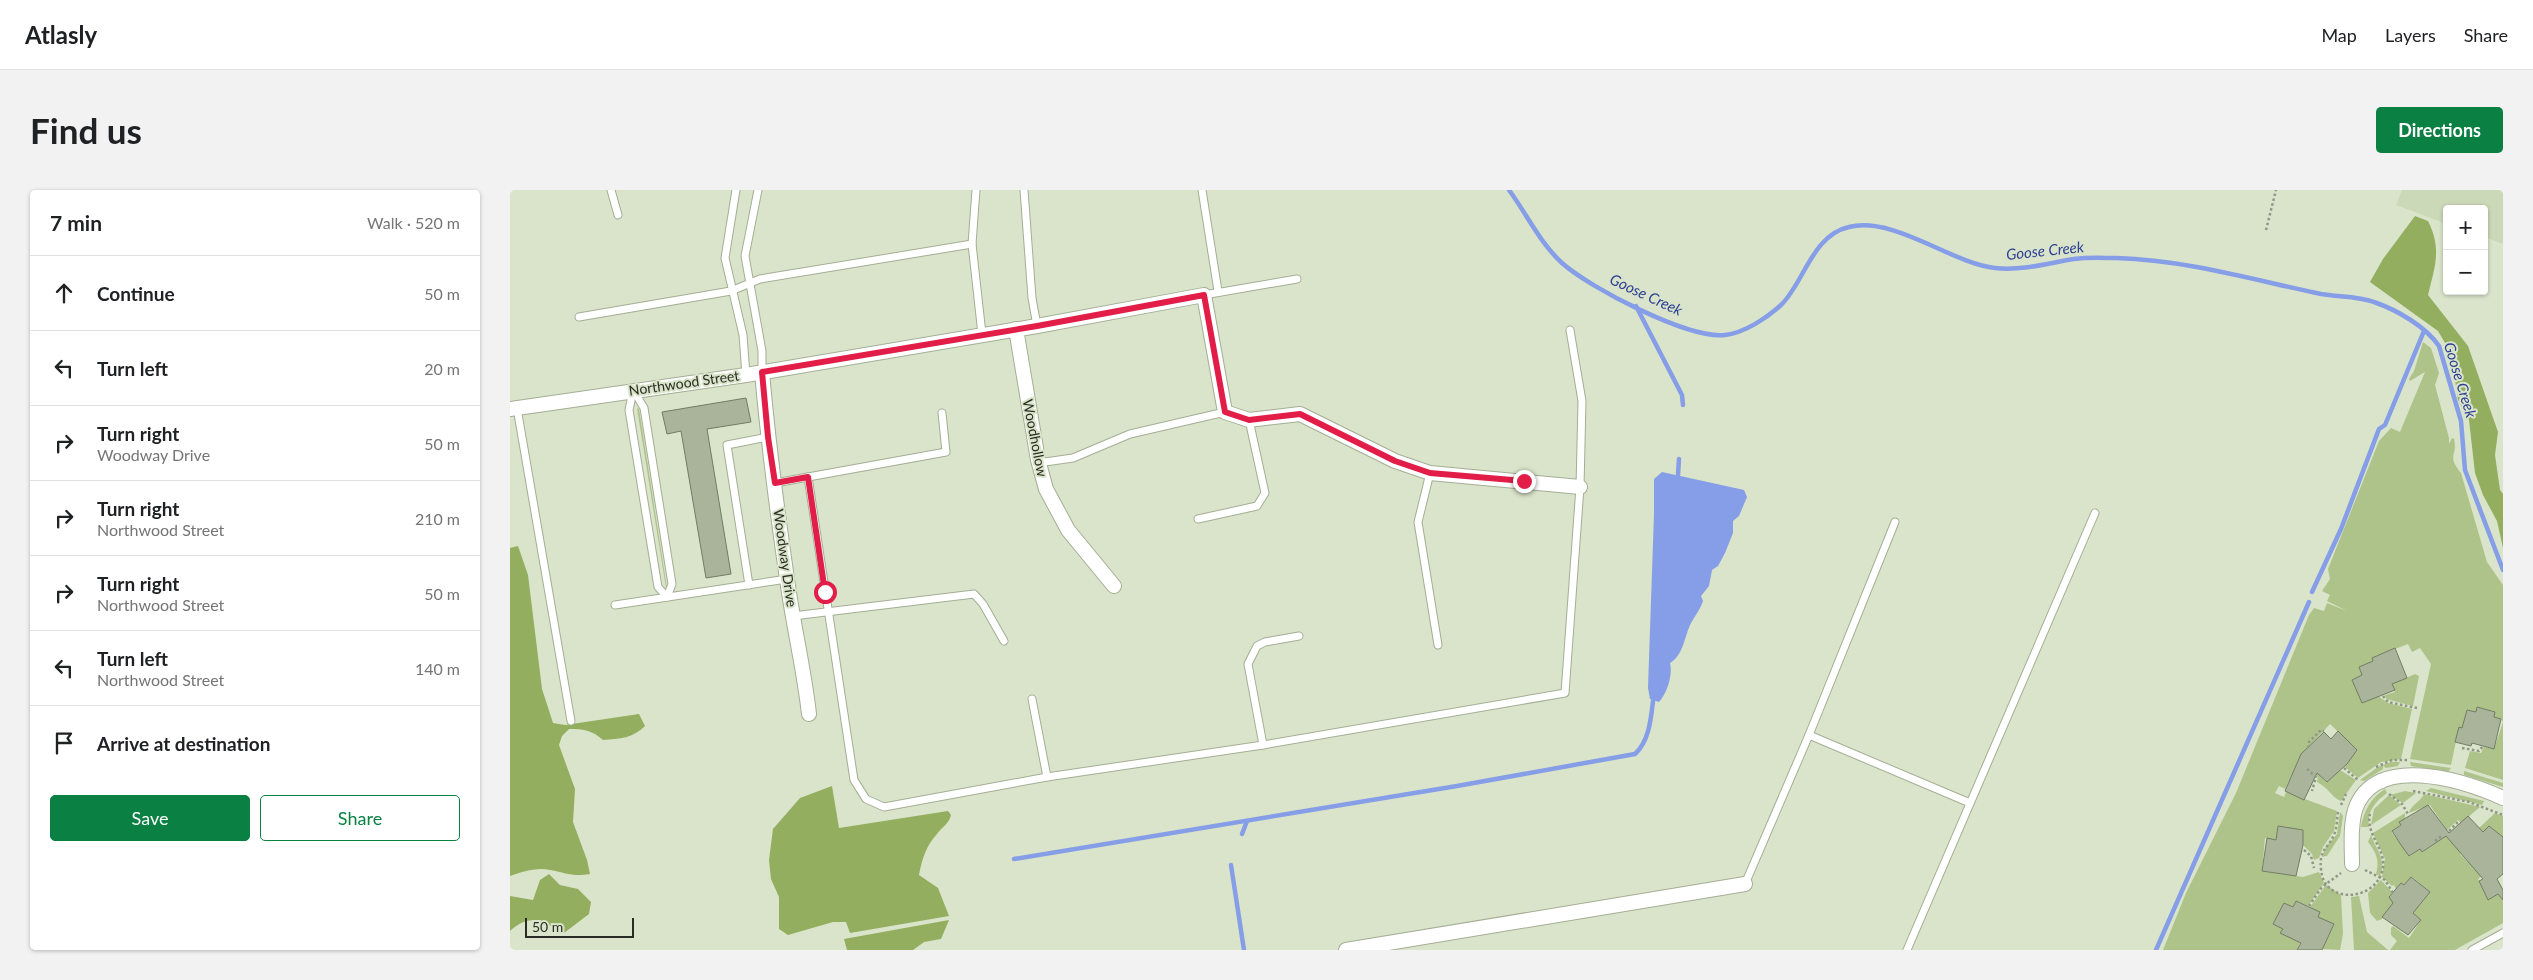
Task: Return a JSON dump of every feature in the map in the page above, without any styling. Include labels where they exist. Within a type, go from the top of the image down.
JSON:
[{"type":"street","name":"Northwood Street","points":[[514,408],[746,375],[1037,326],[1204,295]]},
{"type":"street","points":[[1204,295],[1225,412],[1249,420],[1300,414],[1395,461],[1430,473],[1580,487]]},
{"type":"street","name":"Woodhollow","points":[[1016,329],[1038,463],[1046,489],[1055,509],[1068,530],[1114,586]]},
{"type":"street","name":"Woodway Drive","points":[[762,372],[768,437],[787,579],[806,681],[809,714]]},
{"type":"street","points":[[2352,864],[2352,827],[2355,810],[2363,794],[2363,785],[2382,781],[2392,776],[2415,775],[2440,778],[2486,790],[2503,798]]},
{"type":"street","points":[[1346,950],[1745,884]]},
{"type":"lane","points":[[611,190],[618,215]]},
{"type":"lane","points":[[736,190],[725,258],[731,291],[743,335],[746,375]]},
{"type":"lane","points":[[758,190],[744,256],[762,351],[762,372]]},
{"type":"lane","points":[[976,190],[972,244],[982,334]]},
{"type":"lane","points":[[1024,190],[1032,298],[1037,326]]},
{"type":"lane","points":[[1202,190],[1218,291]]},
{"type":"lane","points":[[579,317],[731,291],[750,285],[760,279],[972,244]]},
{"type":"lane","points":[[1204,295],[1218,291],[1297,279]]},
{"type":"lane","points":[[808,477],[854,780],[866,799],[884,808],[1047,777],[1263,745],[1565,693],[1580,487],[1582,401],[1570,330]]},
{"type":"lane","points":[[634,390],[629,410],[649,535],[658,586],[668,597]]},
{"type":"lane","points":[[634,390],[644,408],[672,584],[668,597]]},
{"type":"lane","points":[[514,408],[571,721]]},
{"type":"lane","points":[[1038,463],[1073,458],[1130,434],[1225,412]]},
{"type":"lane","points":[[775,483],[946,452],[942,413]]},
{"type":"lane","points":[[1198,519],[1257,506],[1265,493],[1249,420]]},
{"type":"lane","points":[[749,585],[727,445],[768,437]]},
{"type":"lane","points":[[1430,473],[1418,522],[1438,645]]},
{"type":"lane","points":[[1907,950],[2095,513]]},
{"type":"lane","points":[[1745,884],[1809,735],[1895,522]]},
{"type":"lane","points":[[615,605],[787,579]]},
{"type":"lane","points":[[793,616],[974,594],[983,604],[1004,642]]},
{"type":"lane","points":[[1263,745],[1248,664],[1257,646],[1265,642],[1299,636]]},
{"type":"lane","points":[[1032,699],[1047,777]]},
{"type":"lane","points":[[1809,735],[1970,803]]},
{"type":"lane","points":[[2477,949],[2503,933]]},
{"type":"path","points":[[2266,230],[2276,190]]},
{"type":"path","points":[[2383,696],[2388,702],[2417,708]]},
{"type":"path","points":[[2308,748],[2309,742],[2321,730],[2324,730]]},
{"type":"path","points":[[2462,748],[2479,751],[2483,746]]},
{"type":"path","points":[[2373,770],[2392,760],[2415,760]]},
{"type":"path","points":[[2344,768],[2363,785]]},
{"type":"path","points":[[2307,769],[2316,777],[2312,791]]},
{"type":"path","points":[[2363,776],[2363,785]]},
{"type":"path","points":[[2382,781],[2389,794],[2402,804],[2408,814]]},
{"type":"path","points":[[2354,784],[2363,785]]},
{"type":"path","points":[[2351,788],[2342,802],[2334,836],[2321,854],[2321,871],[2327,883],[2342,894],[2359,895],[2372,888],[2381,878],[2384,859],[2372,834],[2369,820],[2371,812]]},
{"type":"path","points":[[2410,790],[2469,802],[2503,815]]},
{"type":"path","points":[[2382,798],[2395,791]]},
{"type":"path","points":[[2449,831],[2458,822],[2460,824]]},
{"type":"path","points":[[2435,841],[2443,835]]},
{"type":"path","points":[[2304,850],[2312,856],[2314,868]]},
{"type":"path","points":[[2309,906],[2318,891],[2352,864],[2381,878],[2388,883],[2393,893]]},
{"type":"shaded area","points":[[2402,190],[2503,190],[2503,244],[2488,238],[2488,205],[2443,205],[2443,223],[2396,205]]},
{"type":"green space","points":[[2415,216],[2428,221],[2435,240],[2436,258],[2428,295],[2468,346],[2498,432],[2495,455],[2500,490],[2503,494],[2503,548],[2497,521],[2483,495],[2475,473],[2469,420],[2458,400],[2451,353],[2438,331],[2370,282],[2383,259]]},
{"type":"green space","points":[[2423,342],[2431,348],[2439,373],[2435,385],[2449,444],[2452,438],[2454,439],[2453,459],[2461,473],[2487,562],[2503,585],[2503,722],[2501,719],[2494,717],[2495,712],[2477,707],[2476,712],[2467,710],[2462,728],[2459,727],[2451,765],[2410,759],[2431,664],[2420,648],[2412,652],[2408,644],[2372,658],[2373,661],[2359,667],[2362,675],[2352,680],[2362,702],[2378,696],[2388,703],[2412,709],[2401,759],[2381,762],[2358,778],[2345,767],[2357,750],[2330,724],[2301,755],[2285,789],[2279,786],[2275,793],[2284,797],[2286,792],[2337,811],[2334,831],[2323,847],[2319,858],[2314,860],[2312,854],[2303,845],[2303,830],[2278,826],[2276,840],[2265,838],[2262,871],[2303,877],[2319,872],[2324,883],[2308,906],[2296,901],[2293,907],[2284,903],[2274,924],[2283,929],[2281,933],[2301,941],[2297,950],[2163,950],[2186,893],[2236,793],[2309,615],[2314,608],[2324,611],[2327,603],[2347,611],[2327,601],[2330,595],[2322,591],[2330,579],[2328,569],[2379,441],[2391,428],[2400,432],[2425,372],[2410,381],[2409,379],[2414,371]]},
{"type":"green space","points":[[637,408],[639,409],[667,588],[666,588]]},
{"type":"green space","points":[[518,546],[528,575],[542,689],[553,723],[565,725],[639,714],[645,726],[636,733],[615,739],[603,740],[591,732],[579,729],[569,729],[562,736],[559,745],[575,789],[573,822],[590,874],[574,875],[540,869],[510,876],[510,548]]},
{"type":"green space","points":[[2415,674],[2419,676],[2413,706],[2386,699],[2385,695],[2395,692],[2392,684]]},
{"type":"green space","points":[[2503,722],[2503,780],[2465,768],[2470,751],[2481,753],[2484,747],[2494,749]]},
{"type":"green space","points":[[2391,762],[2400,762],[2398,766],[2386,768],[2383,766],[2383,769],[2364,781],[2360,780],[2378,767]]},
{"type":"green space","points":[[2410,762],[2451,768],[2448,772],[2411,766]]},
{"type":"green space","points":[[2340,770],[2356,780],[2341,801],[2317,782],[2318,777],[2314,773],[2318,773],[2326,782]]},
{"type":"green space","points":[[2464,771],[2503,783],[2503,787],[2464,775]]},
{"type":"green space","points":[[832,786],[839,828],[948,811],[951,815],[950,818],[927,848],[919,875],[938,888],[949,916],[850,933],[846,922],[833,922],[788,935],[779,929],[779,897],[771,879],[769,860],[773,829],[800,798]]},
{"type":"green space","points":[[2431,788],[2484,801],[2482,805],[2426,791]]},
{"type":"green space","points":[[2385,789],[2387,793],[2376,803],[2369,816],[2369,827],[2361,827],[2369,805]]},
{"type":"green space","points":[[2405,791],[2416,793],[2403,803],[2390,795]]},
{"type":"green space","points":[[2424,794],[2480,807],[2461,823],[2458,820],[2447,830],[2430,805],[2409,813],[2411,808]]},
{"type":"green space","points":[[2389,795],[2401,805],[2371,825],[2374,809]]},
{"type":"green space","points":[[2340,812],[2343,816],[2340,836],[2327,856],[2322,857],[2326,847],[2337,834]]},
{"type":"green space","points":[[2405,813],[2404,821],[2392,833],[2410,856],[2420,849],[2423,852],[2444,835],[2447,837],[2479,828],[2495,813],[2503,816],[2503,837],[2489,826],[2460,854],[2482,876],[2478,879],[2488,899],[2503,892],[2503,923],[2455,950],[2390,950],[2397,941],[2391,935],[2391,928],[2393,926],[2409,938],[2421,920],[2413,913],[2430,892],[2412,877],[2404,885],[2401,883],[2396,889],[2394,885],[2392,886],[2382,877],[2385,859],[2373,833]]},
{"type":"green space","points":[[2371,835],[2382,860],[2380,876],[2376,874],[2378,865],[2376,857],[2368,842]]},
{"type":"green space","points":[[549,874],[560,885],[578,889],[591,902],[589,914],[564,933],[543,923],[531,920],[517,925],[510,931],[510,896],[533,900],[540,880]]},
{"type":"green space","points":[[2381,880],[2392,892],[2389,897],[2393,903],[2382,919],[2377,921],[2370,913],[2368,893]]},
{"type":"green space","points":[[2326,885],[2341,895],[2343,934],[2340,950],[2322,949],[2334,925],[2318,917],[2320,912],[2310,907]]},
{"type":"green space","points":[[2359,896],[2367,932],[2388,950],[2354,950],[2351,897]]},
{"type":"green space","points":[[949,920],[941,939],[924,942],[913,950],[847,950],[844,939]]},
{"type":"water","points":[[1662,472],[1744,490],[1747,497],[1739,516],[1733,521],[1733,533],[1725,553],[1718,566],[1712,570],[1709,586],[1701,596],[1703,601],[1690,625],[1678,656],[1670,663],[1669,684],[1659,702],[1650,699],[1648,688],[1654,479]]},
{"type":"building","points":[[746,398],[751,422],[707,429],[731,574],[706,578],[681,431],[667,434],[662,412]]},
{"type":"building","points":[[2395,648],[2407,678],[2392,684],[2395,690],[2362,703],[2352,680],[2362,675],[2359,667],[2373,661],[2372,658]]},
{"type":"building","points":[[2477,707],[2495,712],[2494,717],[2501,719],[2494,749],[2472,743],[2471,746],[2455,742],[2459,727],[2462,728],[2467,710],[2476,712]]},
{"type":"building","points":[[2338,731],[2357,750],[2347,764],[2327,782],[2317,773],[2304,800],[2285,791],[2301,754],[2324,732],[2331,739]]},
{"type":"building","points":[[2428,805],[2449,833],[2468,816],[2483,832],[2489,826],[2503,837],[2503,874],[2497,879],[2503,890],[2503,900],[2498,894],[2488,900],[2479,881],[2483,879],[2446,836],[2422,852],[2420,849],[2409,856],[2392,831],[2401,825],[2399,822]]},
{"type":"building","points":[[2278,826],[2303,830],[2303,845],[2296,876],[2262,871],[2267,838],[2276,840]]},
{"type":"building","points":[[2411,877],[2430,892],[2413,913],[2421,920],[2408,935],[2382,917],[2393,903],[2389,897],[2401,883],[2404,885]]},
{"type":"building","points":[[2296,901],[2320,912],[2318,917],[2334,924],[2322,950],[2297,950],[2301,943],[2280,933],[2283,929],[2273,924],[2284,903],[2293,907]]},
{"type":"waterway","name":"Goose Creek","points":[[1509,190],[1547,246],[1562,263],[1594,285],[1640,310],[1665,321],[1709,334],[1732,334],[1762,320],[1789,296],[1817,249],[1826,239],[1836,232],[1849,227],[1866,225],[1885,228],[1922,241],[1960,258],[1995,268],[2025,268],[2085,258],[2117,258],[2169,262],[2321,294],[2368,300],[2383,305],[2418,325],[2439,346],[2461,421],[2465,470],[2503,570]]},
{"type":"waterway","points":[[1636,306],[1682,395],[1683,405]]},
{"type":"waterway","points":[[2312,592],[2341,529],[2379,429],[2385,425],[2424,331]]},
{"type":"waterway","points":[[1678,475],[1679,459]]},
{"type":"waterway","points":[[2156,950],[2309,602]]},
{"type":"waterway","points":[[1014,859],[1457,786],[1635,754],[1640,749],[1646,736],[1653,701]]},
{"type":"waterway","points":[[1242,834],[1247,821]]},
{"type":"waterway","points":[[1231,865],[1244,950]]},
{"type":"route","points":[[825,592],[808,477],[775,483],[768,437],[762,372],[1037,326],[1204,295],[1225,412],[1249,420],[1300,414],[1395,461],[1430,473],[1524,481]]}]
